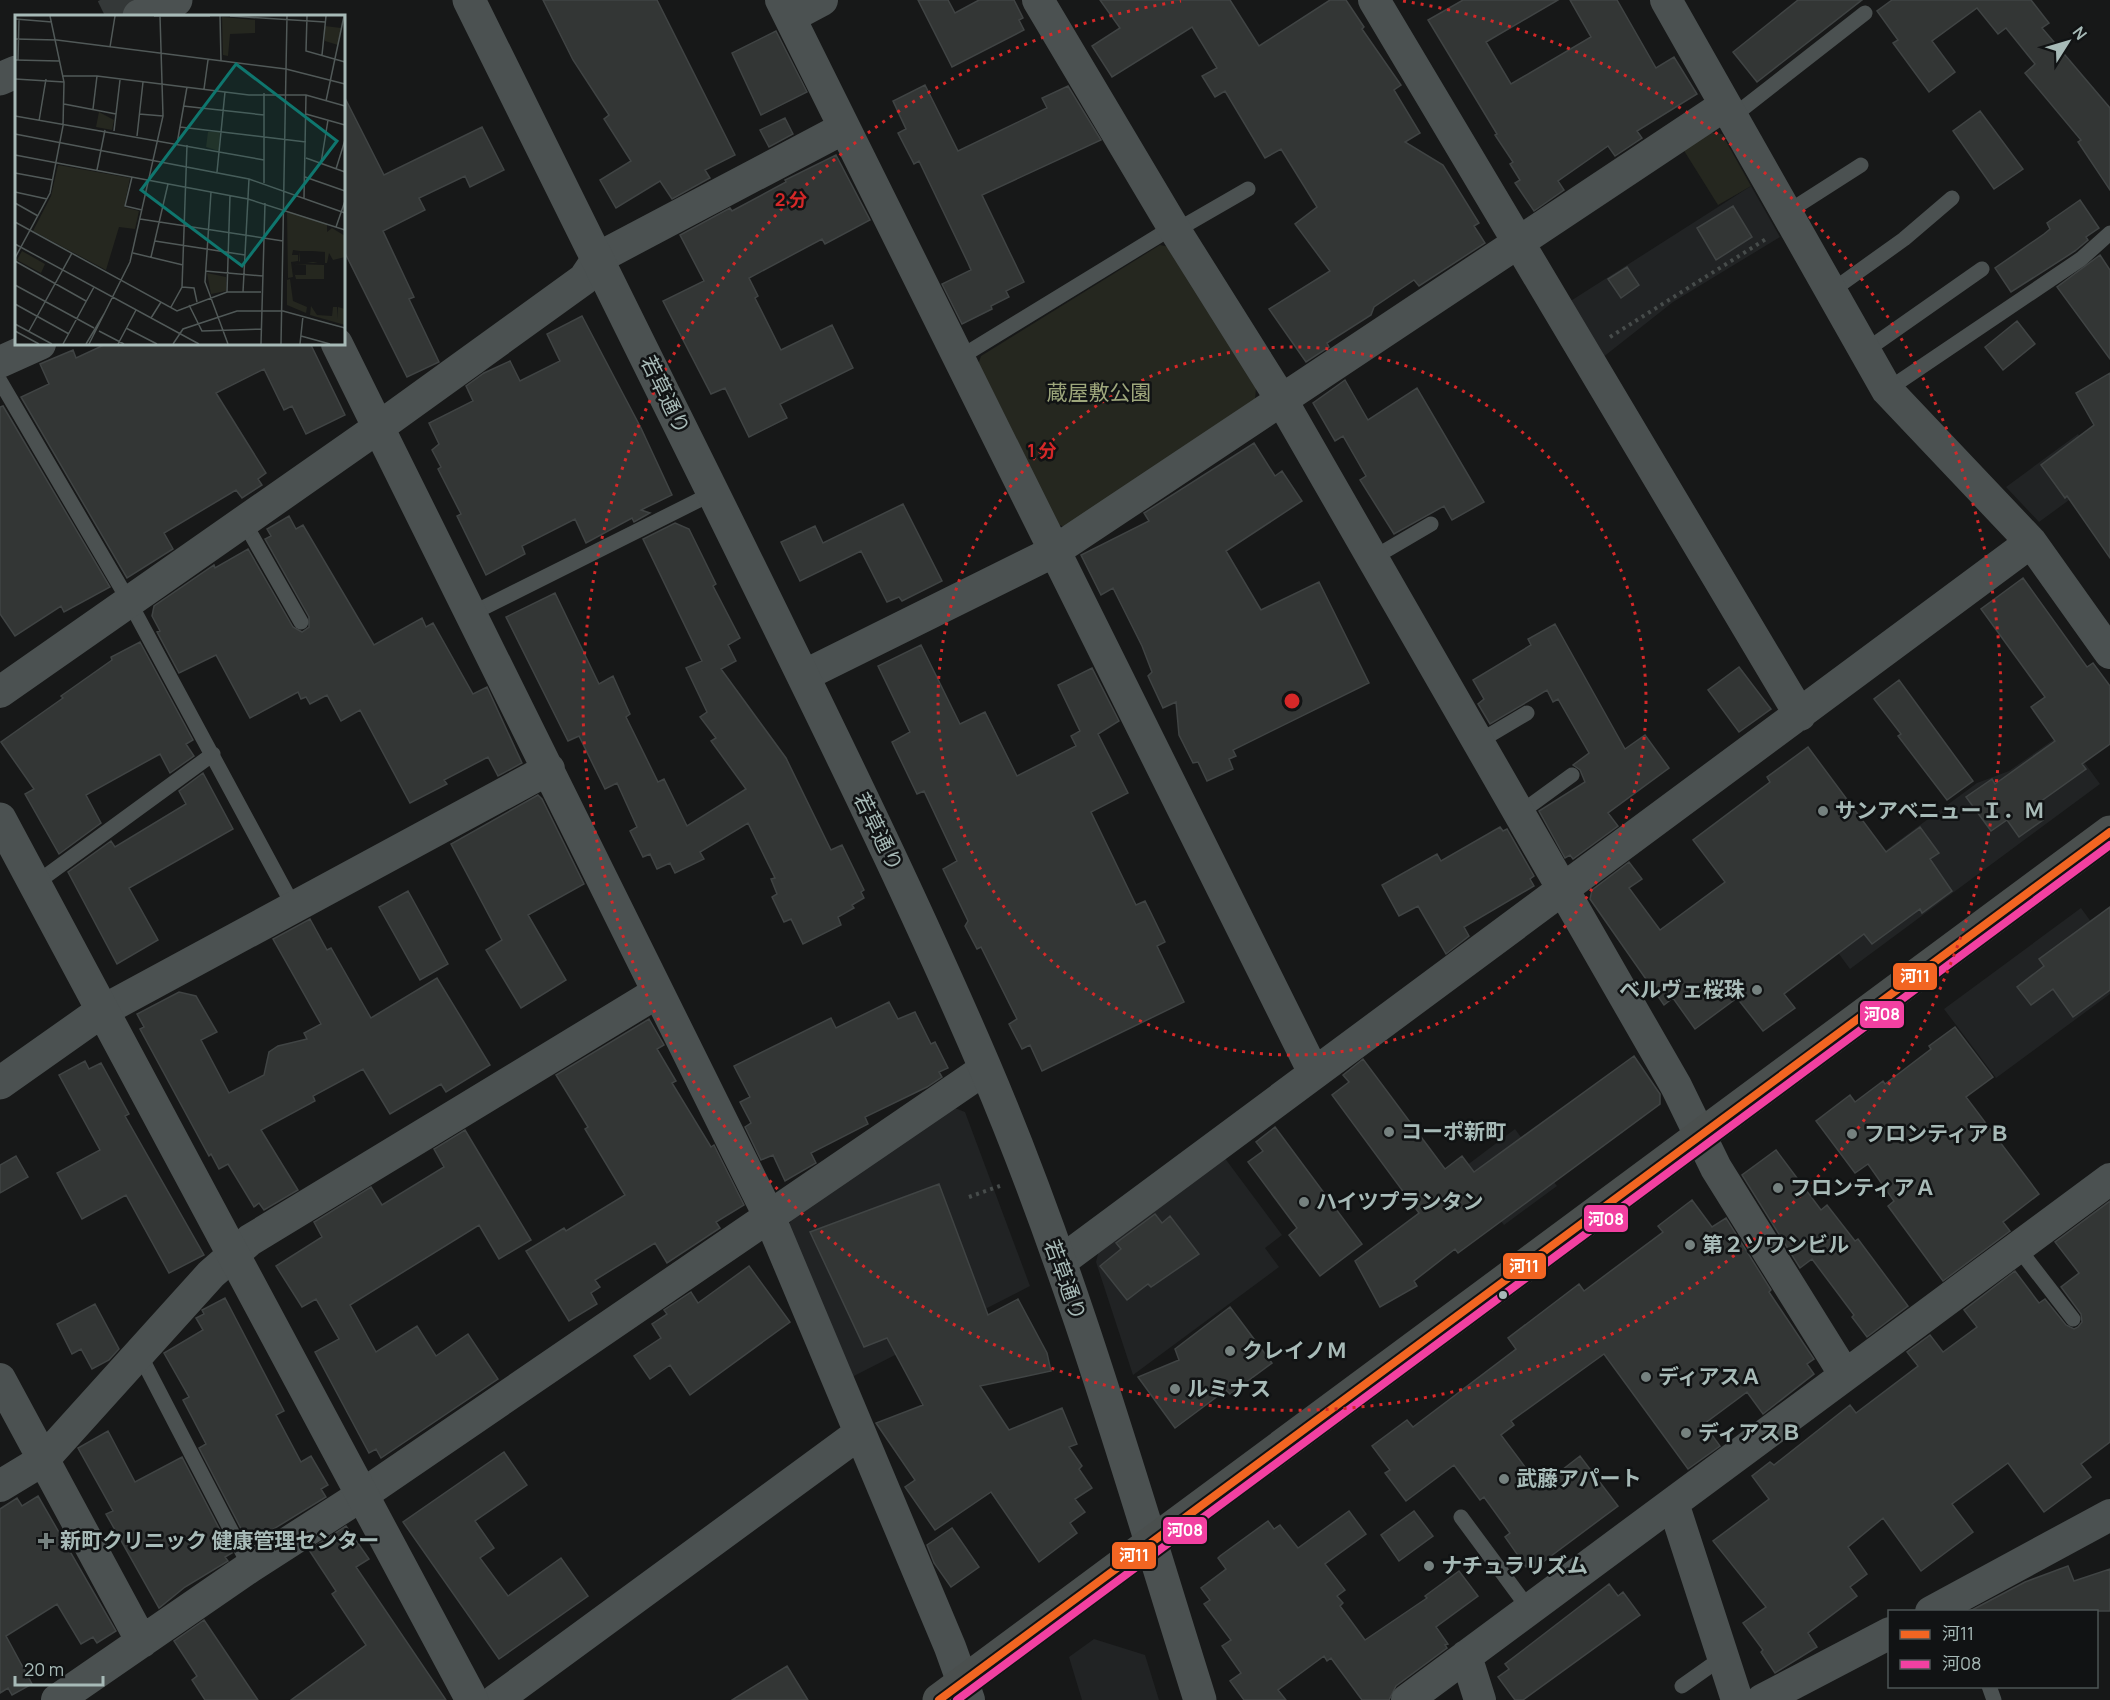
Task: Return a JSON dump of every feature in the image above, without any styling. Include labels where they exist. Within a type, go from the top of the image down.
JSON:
[{"type":"main road","points":[[957,1694],[1151,1543],[2110,832]]},
{"type":"street","name":"若草通り","points":[[470,0],[804,676],[911,901],[985,1069],[1060,1262],[1133,1478],[1200,1700]]},
{"type":"street","points":[[822,0],[786,9],[1053,552],[1314,1073]]},
{"type":"street","points":[[1038,0],[1173,227],[1281,399],[1681,1094],[1716,1168],[1845,1375]]},
{"type":"street","points":[[1374,0],[1800,715]]},
{"type":"street","points":[[1666,0],[1887,390],[2031,542],[2110,653]]},
{"type":"street","points":[[142,15],[173,5]]},
{"type":"street","points":[[0,79],[15,72]]},
{"type":"street","points":[[804,676],[1053,552],[1517,242],[1729,111]]},
{"type":"street","points":[[0,692],[379,427],[584,279],[598,258],[844,128]]},
{"type":"street","points":[[0,362],[38,345]]},
{"type":"street","points":[[338,345],[769,1216],[860,1432],[957,1694]]},
{"type":"street","points":[[1060,1262],[2031,542]]},
{"type":"street","points":[[0,1083],[102,1011],[549,769]]},
{"type":"street","points":[[0,819],[472,1700]]},
{"type":"street","points":[[0,1486],[43,1460],[232,1254],[658,992]]},
{"type":"street","points":[[57,1700],[250,1567],[362,1495],[985,1069]]},
{"type":"street","points":[[1407,1700],[2110,1179]]},
{"type":"street","points":[[0,1379],[142,1642]]},
{"type":"street","points":[[496,1700],[860,1432]]},
{"type":"street","points":[[1673,1503],[1737,1700]]},
{"type":"street","points":[[1950,1607],[2110,1515]]},
{"type":"street","points":[[1762,1700],[1888,1634]]},
{"type":"street","points":[[1466,1656],[1480,1700]]},
{"type":"lane","points":[[1729,111],[1865,14]]},
{"type":"lane","points":[[1789,218],[1861,165]]},
{"type":"lane","points":[[958,358],[1173,227],[1189,223],[1248,189]]},
{"type":"lane","points":[[1830,292],[1904,239],[1952,198]]},
{"type":"lane","points":[[1887,390],[2080,259],[2110,233]]},
{"type":"lane","points":[[1865,351],[1982,268]]},
{"type":"lane","points":[[0,381],[130,603],[294,907]]},
{"type":"lane","points":[[471,614],[712,493]]},
{"type":"lane","points":[[244,522],[301,622]]},
{"type":"lane","points":[[1373,558],[1431,524]]},
{"type":"lane","points":[[1478,742],[1527,713]]},
{"type":"lane","points":[[35,884],[213,754]]},
{"type":"lane","points":[[1520,813],[1572,775]]},
{"type":"lane","points":[[2018,1248],[2073,1319]]},
{"type":"lane","points":[[140,1355],[250,1567]]},
{"type":"lane","points":[[1461,1517],[1529,1609]]},
{"type":"lane","points":[[1682,1686],[1723,1657]]},
{"type":"path","points":[[1610,338],[1789,218]]},
{"type":"path","points":[[969,1197],[1001,1186]]},
{"type":"shaded area","points":[[1751,186],[1780,237],[1673,302],[1602,358],[1569,302]]},
{"type":"shaded area","points":[[2078,434],[2106,473],[2039,522],[2006,487]]},
{"type":"shaded area","points":[[2063,733],[2100,784],[1850,969],[1806,909],[1977,783],[2009,771]]},
{"type":"shaded area","points":[[2081,908],[2110,948],[2110,994],[1996,1078],[1944,1009]]},
{"type":"shaded area","points":[[952,1107],[965,1112],[1030,1286],[850,1378],[788,1229],[792,1217]]},
{"type":"shaded area","points":[[1515,1129],[1557,1186],[1504,1225],[1462,1169]]},
{"type":"shaded area","points":[[1224,1157],[1282,1235],[1265,1248],[1279,1267],[1133,1375],[1096,1262],[1099,1250]]},
{"type":"shaded area","points":[[1094,1639],[1145,1655],[1159,1700],[1082,1700],[1069,1657]]},
{"type":"green space","points":[[1708,132],[1722,134],[1751,186],[1718,205],[1683,149]]},
{"type":"green space","name":"蔵屋敷公園","points":[[1160,245],[1174,248],[1256,387],[1255,401],[1067,527],[1054,524],[977,368],[981,356]]},
{"type":"building","points":[[543,0],[657,0],[735,155],[705,170],[710,178],[672,199],[660,181],[616,208],[600,180],[631,161],[604,119],[609,115],[573,60]]},
{"type":"building","points":[[918,0],[948,0],[955,13],[979,0],[1014,0],[1023,18],[1019,20],[1024,30],[952,67]]},
{"type":"building","points":[[1100,0],[1230,0],[1259,46],[1330,0],[1346,0],[1364,27],[1362,29],[1401,85],[1394,90],[1420,133],[1405,142],[1443,165],[1479,223],[1474,226],[1485,243],[1419,286],[1414,280],[1374,307],[1371,315],[1327,343],[1329,347],[1306,362],[1269,309],[1330,271],[1295,224],[1317,207],[1281,149],[1265,158],[1225,91],[1215,97],[1202,76],[1217,68],[1192,27],[1112,77],[1092,46],[1120,28]]},
{"type":"building","points":[[1463,0],[1558,0],[1486,42],[1511,84],[1591,37],[1570,0],[1617,0],[1656,68],[1674,57],[1697,94],[1637,131],[1642,138],[1615,156],[1608,146],[1558,181],[1564,190],[1534,211],[1515,183],[1520,180],[1510,164],[1513,162],[1428,20]]},
{"type":"building","points":[[1798,0],[1862,0],[1757,82],[1733,52]]},
{"type":"building","points":[[1892,0],[2031,0],[2049,23],[2042,28],[2110,108],[2110,190],[2078,142],[2081,140],[2025,73],[2035,64],[2006,28],[1998,34],[1977,8],[1932,41],[1955,72],[1929,92],[1893,43],[1898,40],[1877,11]]},
{"type":"building","points":[[776,31],[807,92],[761,115],[732,53]]},
{"type":"building","points":[[925,85],[958,151],[1047,108],[1042,98],[1068,86],[1101,140],[982,195],[1024,282],[1006,291],[1009,297],[991,306],[992,309],[962,324],[942,284],[971,270],[919,161],[914,164],[898,133],[906,129],[893,101]]},
{"type":"building","points":[[345,98],[384,175],[482,127],[504,170],[470,187],[465,176],[419,198],[425,210],[383,231],[414,297],[409,299],[439,362],[407,377],[345,253]]},
{"type":"building","points":[[1980,111],[2023,169],[1994,189],[1953,131]]},
{"type":"building","points":[[785,118],[793,134],[769,147],[760,130]]},
{"type":"building","points":[[836,155],[870,220],[825,244],[822,239],[749,278],[758,296],[755,298],[781,350],[832,325],[853,368],[780,404],[787,418],[749,437],[725,388],[711,394],[663,301],[704,281],[680,235],[730,208],[732,211],[786,182],[785,180]]},
{"type":"building","points":[[2080,200],[2099,228],[2086,237],[2088,240],[2075,251],[2011,292],[1995,268],[2044,234],[2050,229],[2047,223]]},
{"type":"building","points":[[1733,206],[1752,237],[1716,260],[1697,228]]},
{"type":"building","points":[[2100,255],[2110,270],[2110,359],[2057,287]]},
{"type":"building","points":[[1627,267],[1639,285],[1621,298],[1608,279]]},
{"type":"building","points":[[582,316],[641,428],[672,495],[641,510],[650,513],[634,522],[632,518],[586,543],[575,519],[522,546],[525,554],[486,575],[457,516],[461,514],[438,469],[441,467],[432,450],[439,444],[429,423],[473,401],[466,386],[484,373],[510,361],[520,381],[560,361],[547,334]]},
{"type":"building","points":[[2017,321],[2035,344],[2003,370],[1985,347]]},
{"type":"building","points":[[104,345],[311,345],[345,415],[306,434],[292,406],[284,410],[264,369],[216,393],[266,473],[258,479],[262,485],[242,498],[236,490],[164,533],[173,549],[127,578],[21,397],[49,384],[40,364],[73,350],[76,358]]},
{"type":"building","points":[[2110,373],[2110,558],[2067,496],[2065,498],[2041,465],[2094,425],[2076,393]]},
{"type":"building","points":[[1345,380],[1368,420],[1417,388],[1484,502],[1452,520],[1444,506],[1394,534],[1360,480],[1366,476],[1343,436],[1335,441],[1313,403]]},
{"type":"building","points":[[3,406],[110,587],[64,612],[61,606],[15,636],[0,614],[0,407]]},
{"type":"building","points":[[1254,443],[1275,476],[1282,471],[1302,501],[1226,551],[1261,610],[1319,582],[1369,683],[1233,750],[1236,756],[1229,759],[1233,769],[1207,781],[1198,762],[1193,763],[1179,735],[1176,702],[1163,708],[1148,676],[1152,672],[1142,646],[1113,588],[1101,595],[1081,555],[1149,521],[1144,513]]},
{"type":"building","points":[[903,504],[942,581],[902,601],[899,597],[887,602],[861,551],[800,581],[781,542],[815,526],[823,543]]},
{"type":"building","points":[[289,516],[296,529],[303,525],[374,645],[422,618],[426,627],[433,623],[473,694],[487,687],[522,763],[498,776],[488,757],[444,780],[447,784],[410,803],[360,710],[341,721],[327,695],[310,704],[306,697],[301,699],[298,692],[250,718],[216,655],[179,673],[157,632],[160,631],[152,616],[154,606],[214,565],[215,568],[248,549],[293,627],[302,632],[309,627],[309,617],[265,539],[271,536],[267,529]]},
{"type":"building","points":[[675,523],[689,529],[716,584],[713,586],[740,638],[728,645],[736,661],[721,669],[786,758],[831,850],[842,845],[864,890],[861,892],[864,898],[852,905],[854,908],[838,917],[841,925],[803,944],[791,919],[784,922],[772,897],[777,894],[771,879],[775,878],[748,823],[700,852],[704,859],[675,873],[670,863],[657,869],[650,854],[643,857],[630,831],[637,827],[617,783],[605,789],[579,736],[568,741],[506,617],[555,593],[599,684],[613,676],[630,714],[626,717],[658,782],[664,779],[687,826],[746,789],[711,741],[716,738],[700,717],[707,712],[686,668],[702,661],[643,539]]},
{"type":"building","points":[[2023,578],[2087,667],[2093,663],[2110,686],[2110,744],[2082,764],[2086,769],[2033,807],[2043,820],[2019,837],[2007,820],[1991,831],[1966,797],[1992,779],[1995,784],[2055,741],[2031,707],[2045,697],[1981,609]]},
{"type":"building","points":[[1555,624],[1625,749],[1645,735],[1669,768],[1608,813],[1618,826],[1573,859],[1570,855],[1565,858],[1539,811],[1585,782],[1580,770],[1573,765],[1589,753],[1558,699],[1553,702],[1547,690],[1490,724],[1478,704],[1484,699],[1473,680],[1531,645],[1528,639]]},
{"type":"building","points":[[140,642],[193,740],[186,744],[194,756],[170,773],[160,754],[86,795],[101,823],[59,854],[25,794],[34,789],[1,742],[63,698],[61,696],[112,660],[111,657]]},
{"type":"building","points":[[921,645],[960,724],[985,712],[1017,776],[1076,746],[1071,736],[1080,731],[1058,685],[1092,668],[1119,721],[1098,734],[1128,793],[1091,812],[1136,905],[1145,901],[1151,913],[1165,942],[1157,946],[1184,1002],[1042,1071],[1030,1045],[1022,1049],[1009,1024],[1017,1019],[981,947],[977,949],[965,926],[968,921],[943,869],[957,861],[924,791],[917,794],[892,742],[910,732],[878,666]]},
{"type":"building","points":[[1739,667],[1771,709],[1739,732],[1708,690]]},
{"type":"building","points":[[1899,680],[1973,781],[1947,800],[1898,736],[1901,734],[1874,699]]},
{"type":"building","points":[[1808,747],[1886,852],[1920,827],[1939,853],[1930,859],[1952,891],[1922,913],[1920,909],[1872,944],[1864,934],[1784,994],[1795,1008],[1763,1031],[1737,998],[1695,1029],[1673,998],[1664,1005],[1590,899],[1592,890],[1629,862],[1642,879],[1629,888],[1660,930],[1725,882],[1693,840],[1770,782],[1767,777]]},
{"type":"building","points":[[203,773],[233,829],[129,888],[158,940],[117,964],[68,872],[111,841],[115,847],[186,804],[179,791]]},
{"type":"building","points":[[538,795],[584,884],[528,915],[566,980],[521,1008],[486,950],[502,940],[451,844]]},
{"type":"building","points":[[1500,827],[1503,831],[1507,829],[1534,876],[1530,879],[1534,886],[1464,927],[1469,936],[1446,954],[1418,906],[1399,916],[1382,885],[1437,854],[1441,861]]},
{"type":"building","points":[[408,891],[448,964],[420,980],[379,907]]},
{"type":"building","points":[[2110,907],[2110,990],[2073,1017],[2053,989],[2031,1005],[2017,987],[2044,966],[2039,959]]},
{"type":"building","points":[[310,919],[327,950],[331,948],[371,1018],[437,978],[490,1065],[446,1092],[441,1084],[390,1114],[363,1069],[313,1096],[315,1101],[261,1130],[298,1190],[264,1210],[259,1203],[254,1207],[228,1164],[219,1169],[211,1154],[209,1156],[140,1029],[144,1027],[137,1014],[179,992],[196,996],[217,1032],[201,1040],[229,1093],[264,1075],[269,1052],[278,1046],[307,1039],[304,1033],[321,1024],[273,939]]},
{"type":"building","points":[[889,1002],[898,1019],[915,1012],[931,1044],[935,1042],[948,1068],[939,1072],[942,1077],[927,1087],[865,1117],[868,1124],[811,1153],[816,1163],[785,1181],[773,1155],[761,1160],[745,1127],[751,1123],[740,1102],[750,1097],[734,1066],[831,1018],[836,1028]]},
{"type":"building","points":[[649,1019],[664,1045],[657,1049],[676,1081],[672,1083],[711,1147],[714,1145],[744,1205],[716,1222],[720,1228],[667,1263],[655,1243],[595,1280],[600,1287],[591,1293],[597,1304],[569,1321],[526,1251],[564,1228],[566,1231],[625,1195],[585,1129],[588,1127],[556,1075]]},
{"type":"building","points":[[1955,1027],[1993,1077],[1966,1097],[2039,1194],[2003,1222],[2010,1231],[1943,1281],[1888,1206],[1894,1201],[1868,1164],[1855,1173],[1816,1121],[1850,1095],[1855,1102],[1883,1081],[1885,1084],[1931,1049],[1929,1046]]},
{"type":"building","points":[[1634,1056],[1660,1094],[1660,1104],[1458,1253],[1455,1249],[1414,1281],[1417,1286],[1380,1307],[1355,1261],[1419,1213],[1332,1095],[1349,1082],[1343,1075],[1363,1059],[1445,1169],[1462,1156],[1474,1172]]},
{"type":"building","points":[[85,1061],[89,1069],[101,1063],[129,1114],[125,1116],[204,1255],[169,1273],[126,1195],[82,1219],[57,1173],[100,1150],[59,1075]]},
{"type":"building","name":"ハイツプランタン","points":[[1275,1127],[1362,1244],[1320,1276],[1289,1235],[1297,1228],[1248,1162],[1263,1151],[1256,1142]]},
{"type":"building","points":[[465,1130],[531,1240],[499,1259],[479,1225],[350,1305],[376,1352],[417,1326],[436,1356],[468,1334],[498,1379],[381,1458],[376,1449],[369,1453],[315,1352],[339,1339],[316,1299],[302,1307],[276,1266],[322,1237],[314,1222],[371,1187],[382,1205],[444,1167],[434,1149]]},
{"type":"building","points":[[1776,1150],[1821,1210],[1827,1205],[1855,1241],[1858,1239],[1908,1306],[1867,1337],[1852,1317],[1854,1315],[1812,1259],[1800,1268],[1742,1175]]},
{"type":"building","points":[[16,1156],[28,1177],[0,1193],[0,1165]]},
{"type":"building","points":[[939,1184],[988,1315],[1018,1299],[1047,1353],[1051,1371],[980,1386],[1009,1430],[1062,1408],[1077,1444],[1069,1447],[1082,1466],[1079,1469],[1092,1488],[1075,1499],[1085,1512],[1070,1523],[1077,1533],[1039,1562],[991,1492],[935,1530],[905,1487],[915,1480],[876,1423],[923,1405],[887,1338],[864,1347],[810,1232]]},
{"type":"building","points":[[1692,1200],[1712,1227],[1726,1218],[1771,1290],[1769,1292],[1814,1359],[1807,1364],[1814,1374],[1763,1414],[1747,1392],[1704,1424],[1720,1446],[1688,1469],[1604,1354],[1511,1421],[1514,1425],[1501,1435],[1540,1487],[1580,1456],[1618,1506],[1535,1568],[1531,1563],[1526,1567],[1505,1537],[1510,1533],[1484,1497],[1480,1500],[1454,1465],[1406,1501],[1385,1473],[1390,1470],[1372,1446],[1407,1420],[1413,1427],[1516,1349],[1508,1338],[1579,1284],[1584,1291],[1663,1232],[1658,1226]]},
{"type":"building","points":[[2110,1201],[2110,1442],[2081,1464],[2091,1477],[2044,1512],[2008,1463],[1952,1504],[1973,1532],[1921,1571],[1883,1518],[1848,1547],[1867,1574],[1850,1587],[1857,1596],[1808,1633],[1817,1647],[1775,1673],[1761,1652],[1763,1650],[1743,1623],[1766,1607],[1713,1541],[1769,1499],[1752,1476],[1770,1462],[1774,1465],[1850,1405],[1856,1413],[1918,1366],[1907,1352],[1930,1335],[1943,1352],[1977,1327],[1964,1310],[2015,1271],[2039,1303],[2045,1299],[2066,1325],[2074,1329],[2078,1327],[2082,1322],[2081,1314],[2061,1287],[2079,1273],[2055,1242]]},
{"type":"building","points":[[1155,1214],[1162,1223],[1170,1216],[1199,1254],[1151,1287],[1148,1284],[1127,1300],[1100,1266],[1121,1249],[1116,1243]]},
{"type":"building","points":[[749,1266],[790,1322],[690,1395],[670,1365],[650,1379],[634,1356],[661,1338],[652,1324],[667,1314],[664,1310],[691,1292],[698,1303]]},
{"type":"building","points":[[225,1298],[284,1411],[276,1415],[301,1462],[311,1456],[328,1485],[321,1489],[326,1497],[249,1544],[199,1448],[206,1444],[183,1400],[189,1397],[164,1353],[203,1330],[196,1318],[204,1314],[202,1310]]},
{"type":"building","points":[[95,1304],[119,1349],[109,1360],[92,1369],[81,1349],[72,1354],[57,1324]]},
{"type":"building","points":[[1230,1307],[1272,1363],[1230,1394],[1226,1390],[1175,1428],[1138,1377],[1179,1360],[1175,1349]]},
{"type":"building","points":[[108,1431],[135,1482],[182,1457],[232,1553],[225,1557],[228,1561],[185,1587],[159,1608],[106,1514],[113,1511],[78,1448]]},
{"type":"building","points":[[504,1452],[527,1485],[475,1521],[494,1548],[480,1558],[508,1596],[561,1558],[588,1596],[499,1659],[403,1522]]},
{"type":"building","points":[[38,1496],[116,1631],[97,1643],[93,1637],[81,1644],[57,1604],[6,1636],[32,1684],[12,1695],[8,1688],[0,1693],[0,1509],[17,1498],[22,1506]]},
{"type":"building","points":[[1349,1511],[1366,1534],[1325,1564],[1345,1590],[1337,1596],[1343,1603],[1340,1606],[1365,1640],[1427,1598],[1425,1596],[1459,1571],[1478,1596],[1436,1627],[1448,1644],[1445,1645],[1447,1648],[1396,1686],[1389,1700],[1362,1700],[1331,1658],[1327,1661],[1324,1656],[1278,1690],[1286,1700],[1244,1700],[1230,1681],[1241,1673],[1222,1646],[1231,1640],[1204,1604],[1210,1600],[1201,1588],[1226,1569],[1218,1558],[1220,1556],[1268,1521],[1274,1529],[1280,1525],[1298,1548]]},
{"type":"building","points":[[1414,1511],[1433,1536],[1399,1561],[1381,1535]]},
{"type":"building","points":[[346,1526],[369,1559],[356,1567],[446,1700],[291,1700],[366,1645],[332,1594],[336,1591],[309,1550]]},
{"type":"building","points":[[952,1528],[979,1567],[951,1587],[934,1563],[927,1545]]},
{"type":"building","points":[[2068,1566],[2074,1581],[2110,1569],[2110,1611],[1972,1610],[2025,1582]]},
{"type":"building","points":[[1609,1584],[1618,1596],[1623,1592],[1640,1615],[1523,1700],[1515,1700],[1498,1677],[1509,1669],[1505,1664]]},
{"type":"building","points":[[204,1620],[258,1700],[205,1700],[192,1680],[197,1676],[174,1641]]},
{"type":"building","points":[[787,1666],[808,1700],[732,1700]]},
{"type":"tunnel","points":[[107,15],[138,0]]},
{"type":"transit line","name":"河11","points":[[939,1700],[2110,832]]},
{"type":"transit line","name":"河08","points":[[957,1700],[2110,845]]},
{"type":"place","name":"サンアベニューＩ．Ｍ","points":[[1823,811]]},
{"type":"place","name":"ベルヴェ桜珠","points":[[1757,990]]},
{"type":"place","name":"コーポ新町","points":[[1389,1132]]},
{"type":"place","name":"フロンティアＢ","points":[[1852,1134]]},
{"type":"place","name":"フロンティアＡ","points":[[1778,1188]]},
{"type":"place","name":"ハイツプランタン","points":[[1304,1202]]},
{"type":"place","name":"第２ソワンビル","points":[[1690,1245]]},
{"type":"place","name":"クレイノＭ","points":[[1230,1351]]},
{"type":"place","name":"ディアスＡ","points":[[1646,1377]]},
{"type":"place","name":"ルミナス","points":[[1175,1389]]},
{"type":"place","name":"ディアスＢ","points":[[1686,1433]]},
{"type":"place","name":"武藤アパート","points":[[1504,1479]]},
{"type":"place","name":"新町クリニック 健康管理センター","points":[[46,1541]]},
{"type":"place","name":"ナチュラリズム","points":[[1429,1566]]}]
